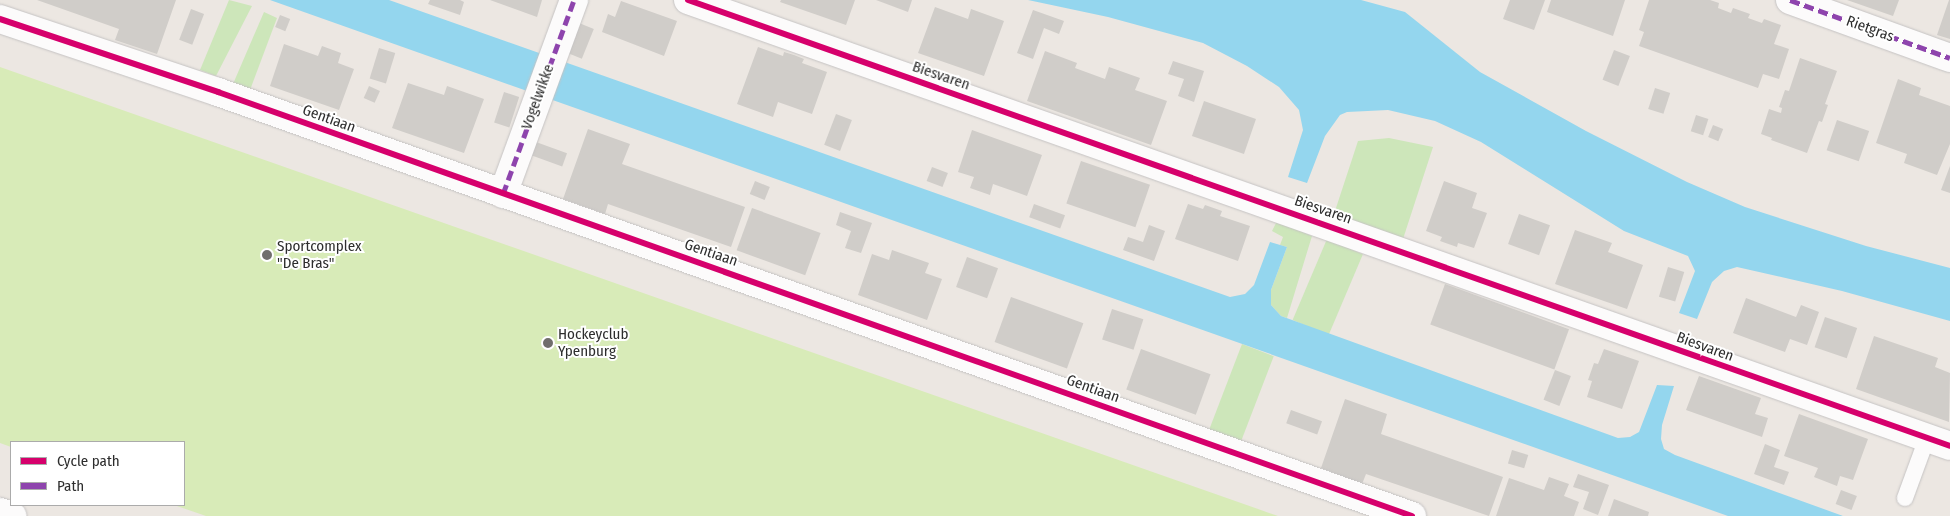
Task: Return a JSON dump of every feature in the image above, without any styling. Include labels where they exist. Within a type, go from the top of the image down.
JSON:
[{"type":"street","name":"Vogelwikke","points":[[503,194],[574,0]]},
{"type":"street","name":"Biesvaren","points":[[688,0],[1939,442]]},
{"type":"street","name":"Rietgras","points":[[1790,0],[1950,58]]},
{"type":"street","name":"Gentiaan","points":[[0,19],[218,92],[1412,516]]},
{"type":"street","points":[[0,512],[12,516]]},
{"type":"lane","points":[[1905,498],[1939,442]]},
{"type":"green space","points":[[229,0],[252,6],[216,76],[200,70]]},
{"type":"green space","points":[[264,12],[277,18],[250,90],[233,84]]},
{"type":"green space","name":"Sportcomplex \"De Bras\"","points":[[0,67],[1278,516],[206,516],[177,506],[185,506],[185,441],[10,441],[10,447],[0,443]]},
{"type":"green space","points":[[1389,138],[1433,147],[1403,239],[1334,214],[1358,141]]},
{"type":"green space","points":[[1277,221],[1312,236],[1287,318],[1281,316],[1271,305],[1271,290],[1287,247],[1280,245],[1283,237],[1272,231]]},
{"type":"green space","points":[[1327,239],[1363,254],[1329,335],[1293,320]]},
{"type":"green space","points":[[1242,344],[1274,356],[1241,442],[1209,430]]},
{"type":"water","points":[[270,0],[389,0],[1230,297],[1245,294],[1254,285],[1270,242],[1287,247],[1271,290],[1271,305],[1281,316],[1618,438],[1630,437],[1639,432],[1657,385],[1674,386],[1662,425],[1661,439],[1664,449],[1675,455],[1843,516],[1728,516]]},
{"type":"water","points":[[1028,0],[1361,0],[1405,12],[1480,72],[1586,131],[1687,182],[1745,207],[1866,246],[1950,268],[1950,321],[1842,291],[1737,267],[1724,271],[1712,282],[1697,319],[1679,313],[1695,271],[1688,256],[1624,231],[1481,142],[1435,121],[1388,110],[1347,112],[1340,115],[1325,136],[1307,183],[1288,177],[1303,130],[1299,110],[1279,87],[1247,66],[1203,43],[1108,17]]},
{"type":"building","points":[[37,0],[176,0],[157,54],[115,40],[119,29]]},
{"type":"building","points":[[430,0],[460,0],[464,2],[460,15],[428,4]]},
{"type":"building","points":[[490,0],[542,0],[537,17]]},
{"type":"building","points":[[781,0],[855,0],[846,25],[780,2]]},
{"type":"building","points":[[876,0],[912,0],[908,12]]},
{"type":"building","points":[[1510,0],[1545,0],[1534,30],[1503,19]]},
{"type":"building","points":[[1551,0],[1625,0],[1613,36],[1547,12]]},
{"type":"building","points":[[1649,0],[1710,0],[1719,3],[1718,8],[1731,13],[1733,8],[1750,14],[1748,18],[1762,23],[1764,19],[1781,25],[1774,44],[1789,49],[1779,79],[1763,74],[1758,88],[1639,46],[1644,32],[1639,30]]},
{"type":"building","points":[[1847,0],[1899,0],[1893,16]]},
{"type":"building","points":[[1950,0],[1950,39],[1937,35]]},
{"type":"building","points":[[621,1],[677,21],[664,56],[602,32],[608,14],[615,17]]},
{"type":"building","points":[[935,7],[968,19],[971,9],[1004,21],[984,76],[918,53]]},
{"type":"building","points":[[191,9],[204,14],[192,45],[179,40]]},
{"type":"building","points":[[1033,10],[1064,21],[1059,34],[1044,28],[1033,59],[1017,53]]},
{"type":"building","points":[[280,15],[290,19],[285,31],[275,27]]},
{"type":"building","points":[[579,23],[594,29],[582,59],[567,53]]},
{"type":"building","points":[[284,44],[318,56],[322,46],[341,53],[338,63],[354,69],[339,110],[270,86]]},
{"type":"building","points":[[758,47],[783,56],[784,52],[794,55],[804,59],[802,63],[827,72],[812,114],[778,102],[773,117],[737,104]]},
{"type":"building","points":[[379,48],[395,53],[386,84],[370,79]]},
{"type":"building","points":[[1614,50],[1630,56],[1618,86],[1603,80]]},
{"type":"building","points":[[1045,51],[1077,63],[1075,68],[1105,79],[1109,67],[1140,78],[1135,90],[1167,101],[1151,145],[1027,101]]},
{"type":"building","points":[[1800,58],[1837,71],[1825,104],[1828,105],[1822,122],[1819,121],[1807,153],[1771,140],[1772,138],[1761,134],[1769,109],[1781,113],[1782,108],[1779,107],[1785,90],[1789,91]]},
{"type":"building","points":[[1173,61],[1204,71],[1194,102],[1178,96],[1184,79],[1168,74]]},
{"type":"building","points":[[1898,79],[1921,88],[1919,95],[1950,106],[1950,144],[1937,175],[1904,163],[1907,154],[1876,143]]},
{"type":"building","points":[[408,83],[444,95],[447,86],[484,99],[464,153],[392,128]]},
{"type":"building","points":[[369,86],[380,91],[375,103],[364,98]]},
{"type":"building","points":[[1655,88],[1670,93],[1663,114],[1648,109]]},
{"type":"building","points":[[504,92],[519,97],[509,127],[494,122]]},
{"type":"building","points":[[1204,101],[1256,119],[1244,154],[1192,136]]},
{"type":"building","points":[[836,114],[852,120],[840,151],[824,145]]},
{"type":"building","points":[[1696,115],[1708,119],[1703,135],[1691,131]]},
{"type":"building","points":[[1837,120],[1869,131],[1859,161],[1827,150]]},
{"type":"building","points":[[1713,125],[1723,129],[1718,141],[1708,137]]},
{"type":"building","points":[[588,129],[630,144],[622,164],[745,207],[731,247],[608,204],[605,214],[563,199]]},
{"type":"building","points":[[972,130],[1042,155],[1027,196],[993,184],[990,195],[970,188],[974,177],[958,172]]},
{"type":"building","points":[[536,142],[567,153],[562,166],[531,155]]},
{"type":"building","points":[[1081,161],[1150,185],[1135,227],[1066,204]]},
{"type":"building","points":[[1950,166],[1950,193],[1941,190]]},
{"type":"building","points":[[932,167],[948,173],[942,187],[927,181]]},
{"type":"building","points":[[755,181],[770,187],[765,200],[750,194]]},
{"type":"building","points":[[1444,181],[1477,193],[1472,208],[1487,213],[1474,248],[1458,243],[1457,247],[1440,241],[1442,237],[1426,231]]},
{"type":"building","points":[[1034,204],[1065,215],[1060,228],[1029,217]]},
{"type":"building","points":[[1188,204],[1203,209],[1205,205],[1222,211],[1220,216],[1250,226],[1238,261],[1175,239]]},
{"type":"building","points":[[752,208],[821,233],[805,275],[737,250]]},
{"type":"building","points":[[840,212],[872,223],[861,253],[845,248],[851,231],[836,225]]},
{"type":"building","points":[[1519,214],[1550,225],[1539,255],[1508,244]]},
{"type":"building","points":[[1149,225],[1165,231],[1154,261],[1123,250],[1128,237],[1143,242]]},
{"type":"building","points":[[1575,230],[1612,243],[1608,252],[1643,265],[1627,309],[1555,284]]},
{"type":"building","points":[[892,250],[929,263],[925,273],[942,279],[927,320],[858,295],[872,254],[889,260]]},
{"type":"building","points":[[967,257],[998,268],[987,298],[956,287]]},
{"type":"building","points":[[1668,267],[1684,272],[1675,302],[1659,297]]},
{"type":"building","points":[[1445,284],[1569,329],[1554,370],[1430,324]]},
{"type":"building","points":[[1011,297],[1083,323],[1067,368],[995,342]]},
{"type":"building","points":[[1746,298],[1796,317],[1801,305],[1819,312],[1807,345],[1790,339],[1785,352],[1733,333]]},
{"type":"building","points":[[1112,309],[1143,319],[1133,350],[1102,339]]},
{"type":"building","points":[[1825,317],[1857,328],[1847,358],[1815,347]]},
{"type":"building","points":[[1874,336],[1938,358],[1935,367],[1950,373],[1949,422],[1856,389]]},
{"type":"building","points":[[1141,349],[1211,374],[1196,415],[1126,389]]},
{"type":"building","points":[[1604,349],[1639,361],[1622,409],[1587,397],[1592,381],[1588,380],[1594,363],[1598,364]]},
{"type":"building","points":[[1555,370],[1571,376],[1559,406],[1544,400]]},
{"type":"building","points":[[1699,376],[1761,398],[1755,414],[1768,418],[1762,437],[1686,410]]},
{"type":"building","points":[[1345,399],[1387,414],[1381,434],[1503,477],[1489,516],[1366,474],[1362,484],[1321,468]]},
{"type":"building","points":[[1291,410],[1322,421],[1317,434],[1286,423]]},
{"type":"building","points":[[1799,414],[1868,439],[1853,480],[1840,476],[1837,486],[1814,477],[1818,468],[1784,456]]},
{"type":"building","points":[[1765,444],[1780,450],[1774,467],[1789,472],[1784,485],[1754,474]]},
{"type":"building","points":[[1512,450],[1528,455],[1524,468],[1508,463]]},
{"type":"building","points":[[1578,474],[1609,485],[1598,515],[1583,509],[1589,492],[1573,487]]},
{"type":"building","points":[[1549,477],[1569,484],[1564,496],[1579,502],[1574,516],[1496,516],[1509,478],[1544,490]]},
{"type":"building","points":[[1841,490],[1857,496],[1851,510],[1836,504]]},
{"type":"building","points":[[1614,499],[1649,512],[1648,516],[1608,516]]},
{"type":"marked path","points":[[503,194],[574,0]]},
{"type":"marked path","points":[[1790,0],[1950,58]]},
{"type":"cycle path","points":[[688,0],[1950,446]]},
{"type":"cycle path","points":[[0,19],[218,92],[1412,516]]},
{"type":"place","name":"Sportcomplex \"De Bras\"","points":[[267,255]]},
{"type":"place","name":"Hockeyclub Ypenburg","points":[[548,343]]}]
